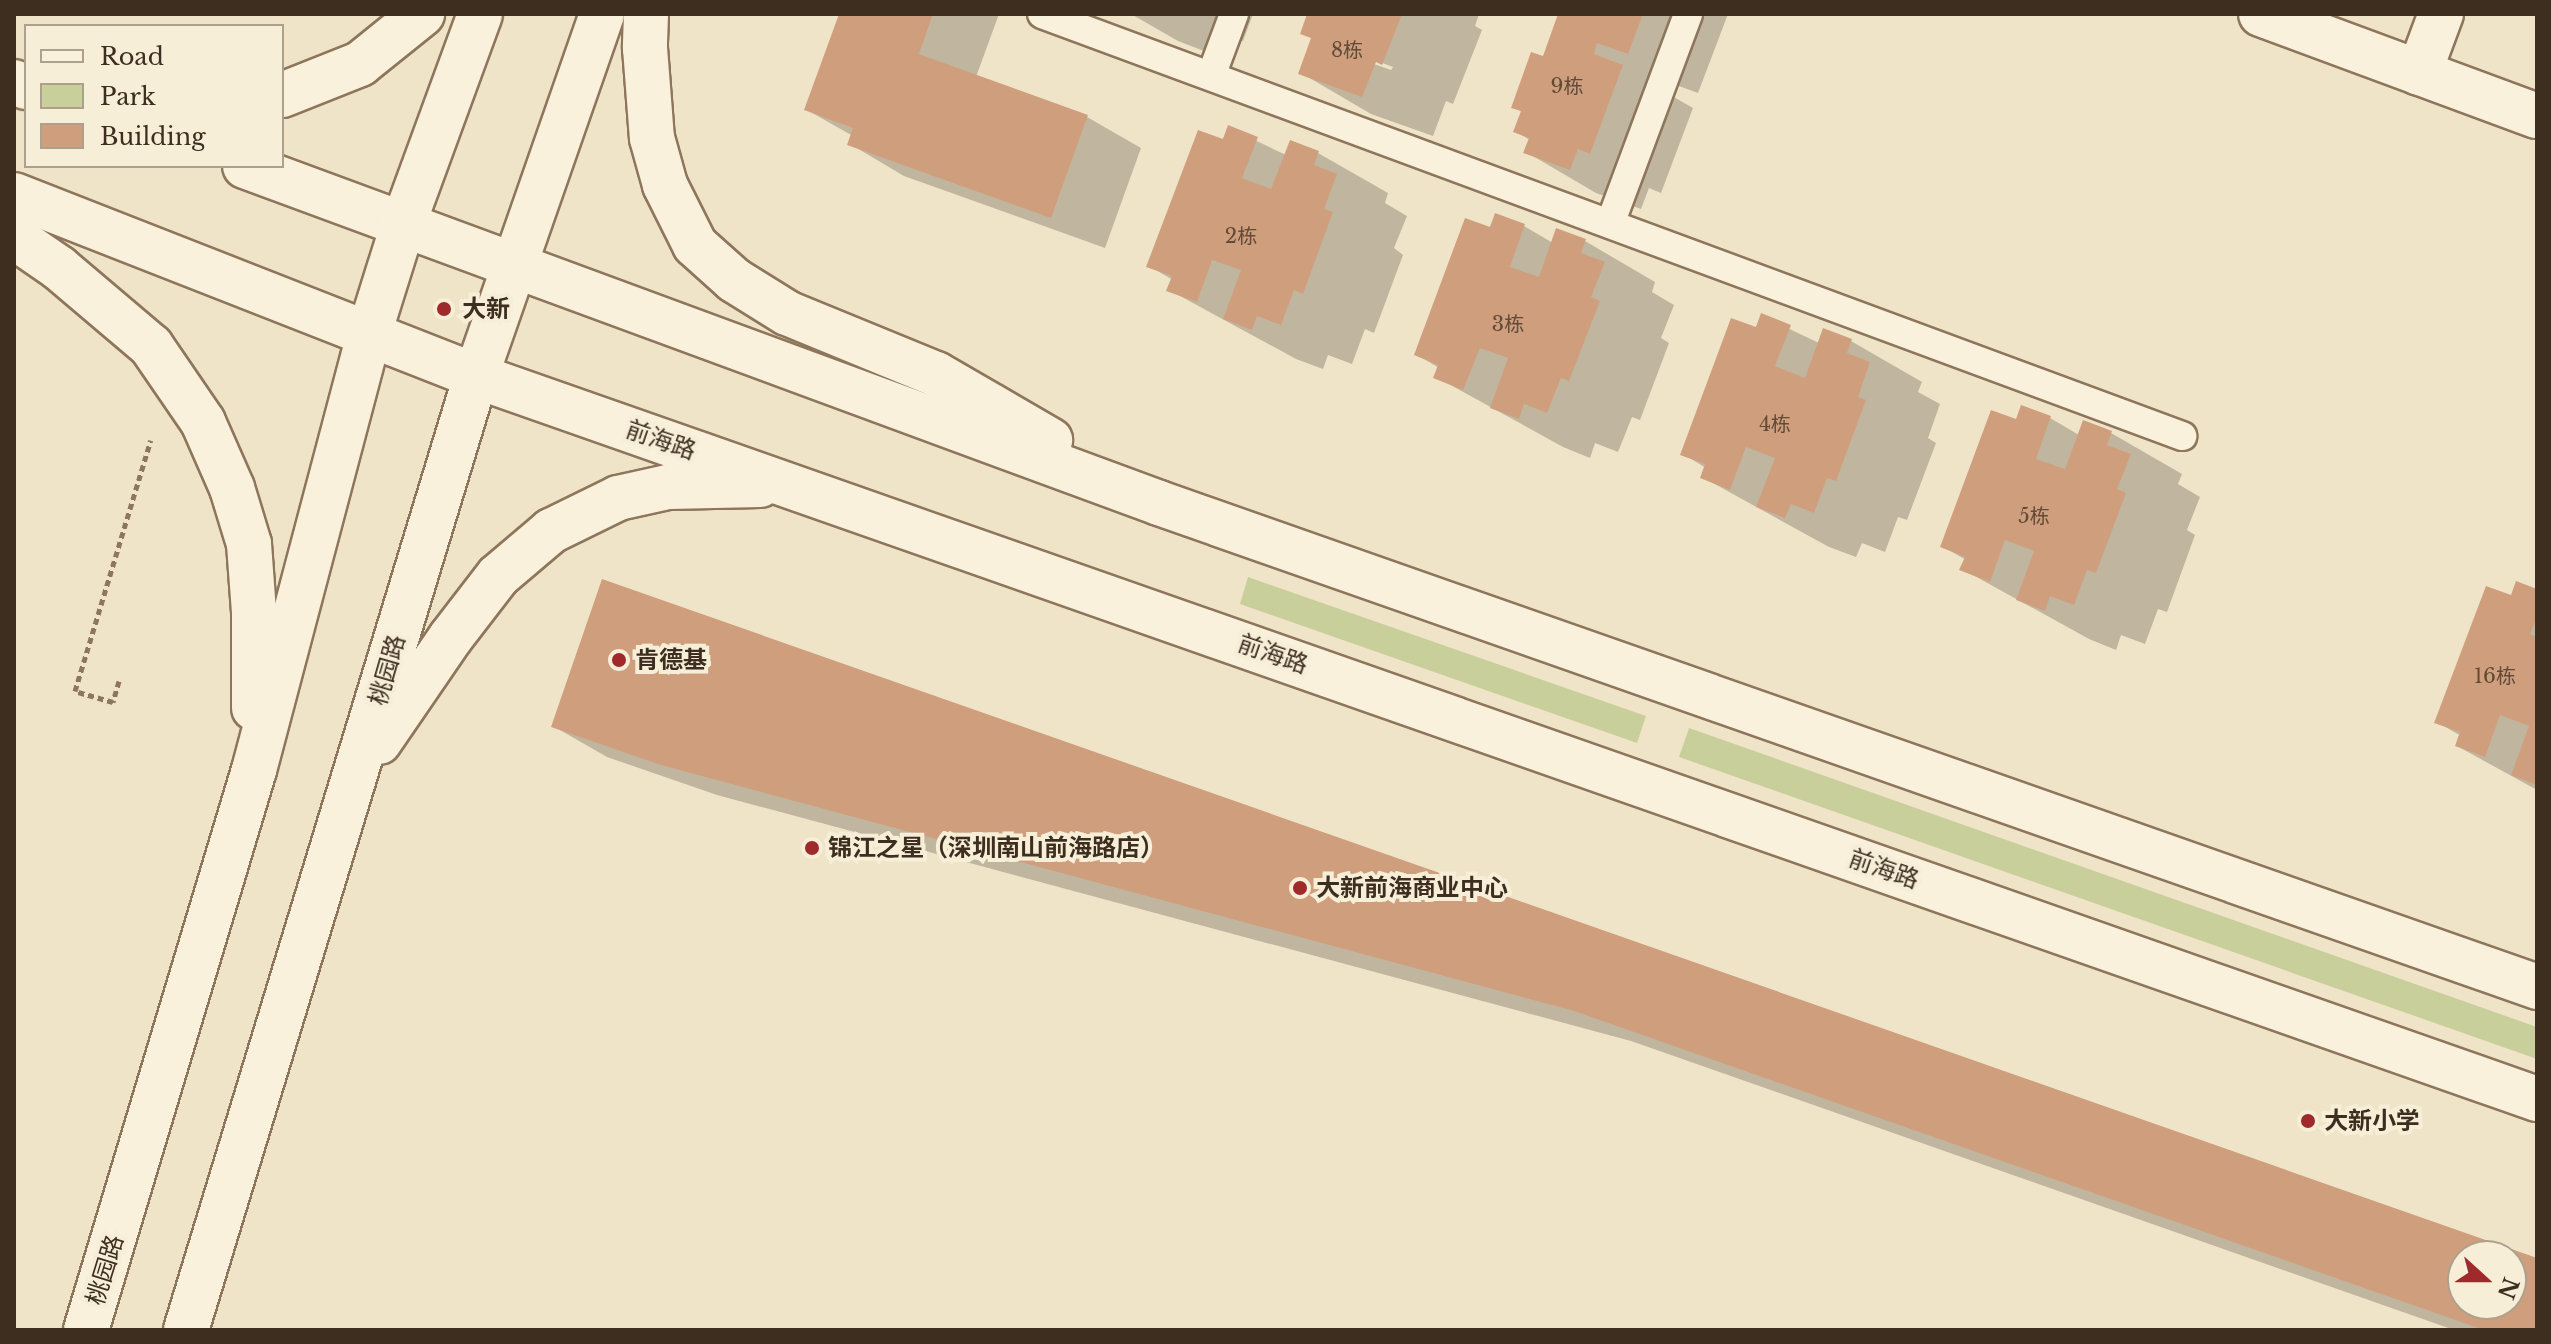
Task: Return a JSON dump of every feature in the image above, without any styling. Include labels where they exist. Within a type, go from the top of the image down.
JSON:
[{"type":"main road","points":[[284,94],[360,64],[422,14]]},
{"type":"main road","name":"桃园路","points":[[86,1330],[254,770],[368,337],[404,222],[480,14]]},
{"type":"main road","name":"桃园路","points":[[186,1330],[476,376],[602,14]]},
{"type":"main road","points":[[646,14],[645,48],[652,138],[665,185],[695,245],[734,280],[787,313],[936,374],[1159,503]]},
{"type":"main road","points":[[2261,14],[2537,116]]},
{"type":"main road","points":[[2419,73],[2441,14]]},
{"type":"main road","points":[[251,168],[1159,503],[2537,987]]},
{"type":"main road","name":"前海路","points":[[14,195],[368,337],[476,376],[2537,1099]]},
{"type":"main road","points":[[14,237],[59,268],[151,346],[203,422],[232,488],[249,544],[254,612],[254,770]]},
{"type":"main road","points":[[356,776],[488,588],[551,531],[618,498],[668,487],[790,484]]},
{"type":"lane","points":[[1042,14],[2182,436]]},
{"type":"lane","points":[[1211,76],[1234,14]]},
{"type":"lane","points":[[1610,224],[1688,14]]},
{"type":"path","points":[[119,681],[113,702],[75,691],[151,440]]},
{"type":"green space","points":[[1248,577],[1646,716],[1637,743],[1240,604]]},
{"type":"green space","points":[[1689,728],[2537,1027],[2537,1059],[1679,757]]},
{"type":"building","points":[[839,14],[933,14],[919,54],[1088,115],[1051,218],[847,145],[853,128],[804,110]]},
{"type":"building","points":[[1307,14],[1402,14],[1382,65],[1376,62],[1362,97],[1298,74],[1311,38],[1300,34]]},
{"type":"building","points":[[1558,14],[1643,14],[1628,54],[1597,43],[1594,54],[1623,65],[1590,154],[1578,149],[1570,170],[1523,153],[1529,138],[1513,132],[1521,111],[1511,108],[1531,52],[1543,56]]},
{"type":"building","points":[[1228,125],[1258,137],[1242,178],[1271,189],[1290,140],[1319,151],[1314,165],[1337,174],[1324,209],[1333,212],[1303,294],[1294,290],[1281,325],[1257,316],[1252,330],[1223,319],[1241,270],[1212,260],[1197,302],[1166,291],[1172,276],[1146,267],[1198,130],[1223,139]]},
{"type":"building","points":[[1495,213],[1525,224],[1510,267],[1539,277],[1556,228],[1586,239],[1581,253],[1605,262],[1591,297],[1600,301],[1569,381],[1561,378],[1547,413],[1524,404],[1519,419],[1490,408],[1508,358],[1480,348],[1463,390],[1433,378],[1438,365],[1414,355],[1465,218],[1490,227]]},
{"type":"building","points":[[1761,313],[1791,325],[1775,366],[1805,378],[1823,328],[1852,339],[1847,353],[1870,362],[1858,397],[1866,400],[1836,481],[1827,478],[1814,513],[1791,504],[1785,518],[1756,507],[1775,458],[1746,447],[1730,490],[1700,478],[1705,464],[1680,455],[1731,318],[1756,327]]},
{"type":"building","points":[[2021,405],[2051,416],[2036,459],[2065,469],[2083,420],[2112,431],[2107,445],[2131,454],[2117,489],[2126,493],[2096,573],[2087,570],[2074,605],[2050,596],[2045,611],[2016,600],[2034,551],[2005,540],[1990,582],[1959,570],[1965,557],[1940,547],[1991,410],[2016,419]]},
{"type":"building","name":"大新前海商业中心","points":[[602,579],[2486,1240],[2447,1240],[2447,1317],[1574,1011],[661,765],[551,727]]},
{"type":"building","points":[[2516,581],[2537,589],[2537,617],[2530,634],[2537,637],[2537,785],[2511,775],[2529,726],[2500,715],[2485,757],[2455,746],[2460,732],[2434,723],[2486,586],[2511,595]]},
{"type":"building","name":"大新前海商业中心","points":[[2527,1254],[2537,1258],[2537,1330],[2484,1330],[2455,1320],[2527,1320]]},
{"type":"place","name":"大新","points":[[444,309]]},
{"type":"place","name":"肯德基","points":[[619,660]]},
{"type":"place","name":"锦江之星（深圳南山前海路店）","points":[[812,848]]},
{"type":"place","name":"大新前海商业中心","points":[[1300,888]]},
{"type":"place","name":"大新小学","points":[[2308,1121]]}]
